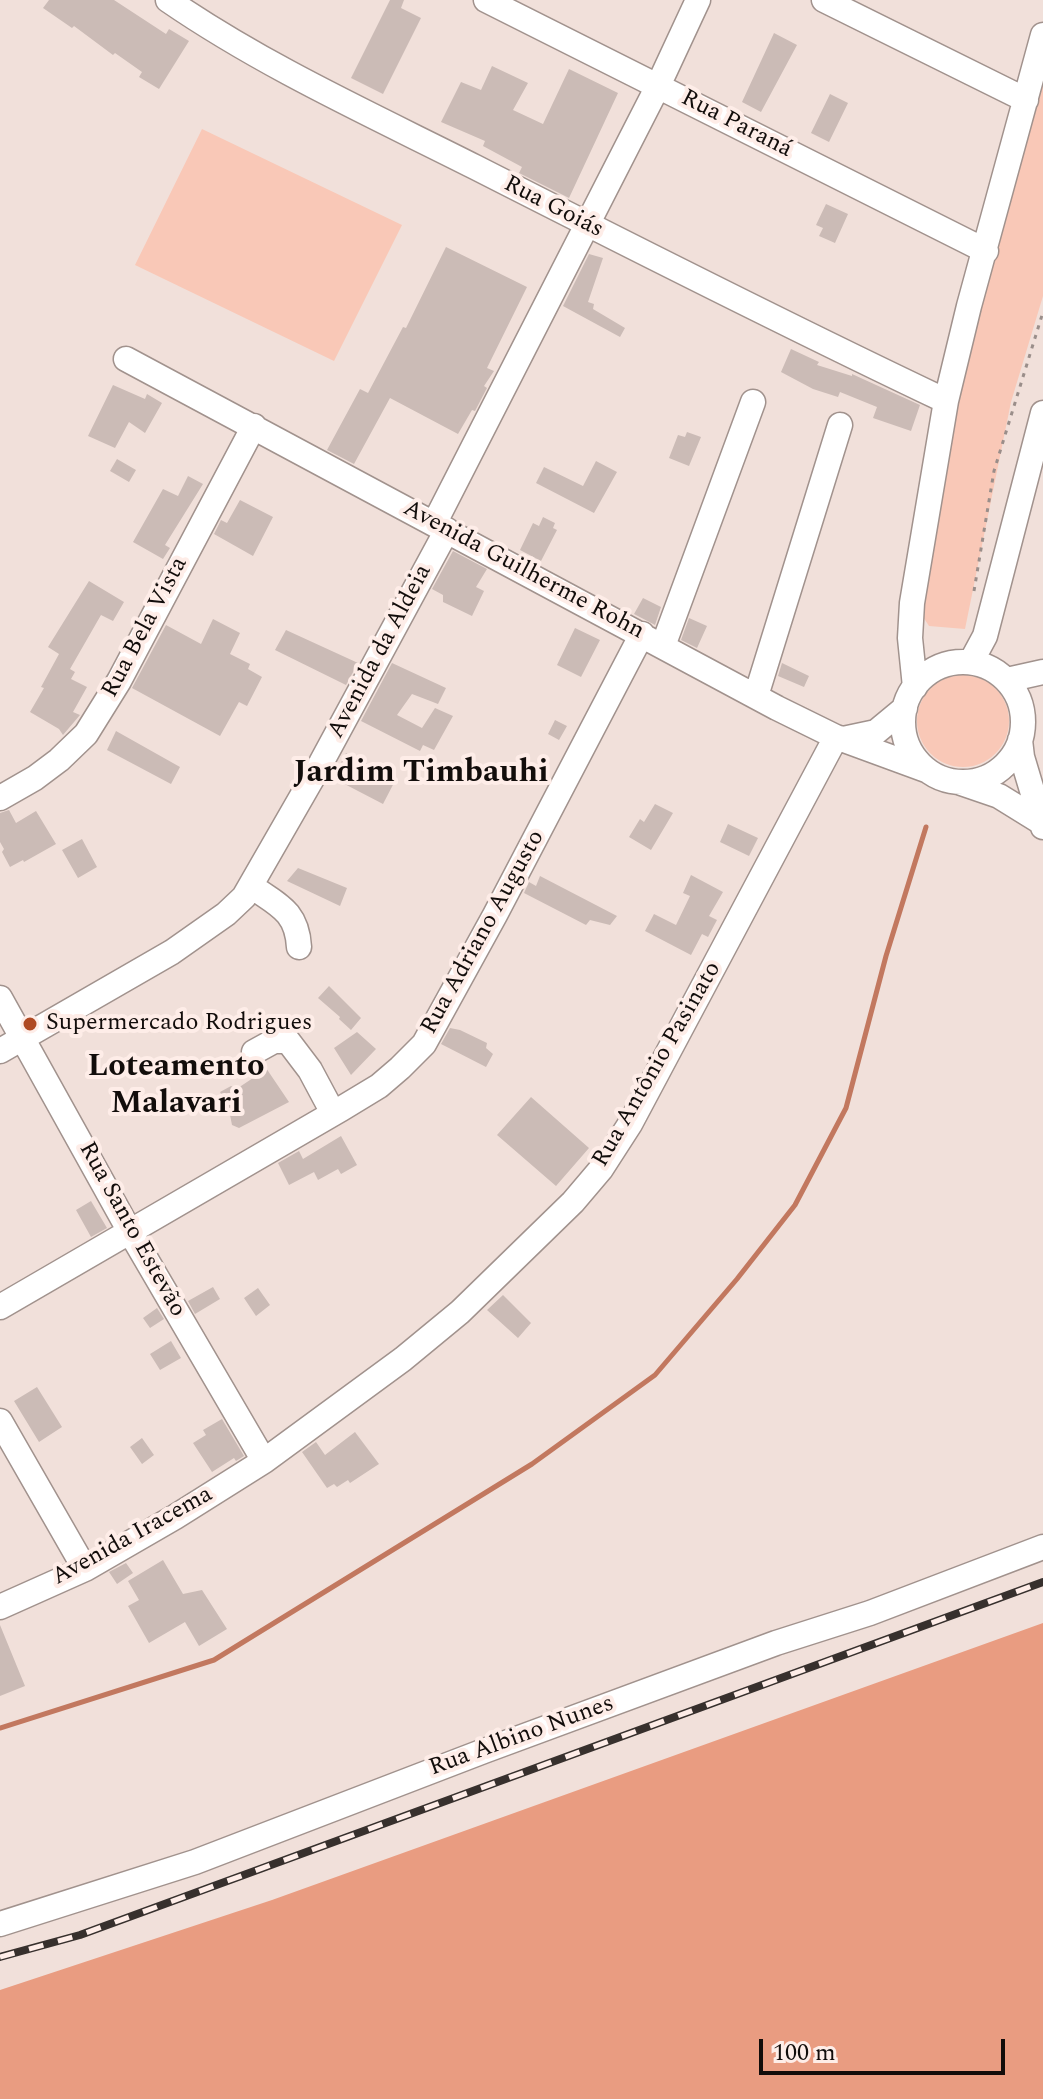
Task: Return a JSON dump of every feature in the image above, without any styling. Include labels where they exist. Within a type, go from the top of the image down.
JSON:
[{"type":"street","name":"Rua Goiás","points":[[168,0],[286,71],[586,225],[946,401]]},
{"type":"street","name":"Rua Paraná","points":[[486,0],[986,251]]},
{"type":"street","name":"Avenida da Aldeia","points":[[0,1051],[193,938],[226,914],[251,886],[364,685],[698,0]]},
{"type":"street","points":[[824,0],[1026,100]]},
{"type":"street","points":[[1042,825],[999,796],[944,780],[926,770],[906,742],[903,725],[910,697],[915,573],[946,401],[1043,35]]},
{"type":"street","name":"Avenida Guilherme Rohn","points":[[126,359],[756,696],[840,738],[926,770]]},
{"type":"street","name":"Rua Adriano Augusto","points":[[0,1307],[379,1086],[424,1044],[652,640],[753,402]]},
{"type":"street","points":[[971,662],[985,636],[1043,413]]},
{"type":"street","points":[[756,696],[840,425]]},
{"type":"street","name":"Rua Bela Vista","points":[[0,798],[47,769],[86,734],[119,681],[254,426]]},
{"type":"street","points":[[910,638],[946,665]]},
{"type":"street","points":[[840,738],[876,732],[929,673],[946,665],[971,662],[996,671],[1017,694],[1023,711],[1022,757],[1042,825]]},
{"type":"street","points":[[1007,680],[1043,672]]},
{"type":"street","points":[[961,783],[980,781],[996,773],[1009,762],[1021,734],[1043,714]]},
{"type":"street","name":"Rua Antônio Pasinato","points":[[264,1461],[403,1359],[460,1312],[573,1202],[601,1169],[664,1063],[840,738]]},
{"type":"street","points":[[251,886],[293,918],[299,947]]},
{"type":"street","name":"Rua Santo Estevão","points":[[0,998],[129,1230],[264,1461]]},
{"type":"street","points":[[254,1052],[274,1041],[288,1041],[310,1070],[333,1113]]},
{"type":"street","points":[[0,1421],[85,1569]]},
{"type":"street","name":"Avenida Iracema","points":[[0,1607],[85,1569],[264,1461]]},
{"type":"street","name":"Rua Albino Nunes","points":[[0,1924],[195,1862],[484,1751],[776,1643],[870,1613],[1043,1547]]},
{"type":"path","points":[[975,590],[994,471],[1043,312]]},
{"type":"shaded area","points":[[1043,65],[1043,296],[1011,402],[965,629],[929,626],[916,606],[954,380]]},
{"type":"shaded area","points":[[202,129],[402,225],[334,361],[135,265]]},
{"type":"shaded area","points":[[963,675],[981,678],[996,688],[1006,703],[1009,721],[1006,739],[996,754],[981,764],[963,767],[945,764],[930,754],[920,739],[917,721],[920,703],[930,688],[945,678]]},
{"type":"shaded area","points":[[1043,1623],[1043,2099],[0,2099],[0,1990],[272,1900]]},
{"type":"building","points":[[49,0],[114,0],[166,34],[169,29],[189,41],[159,89],[139,77],[142,72],[115,53],[113,55],[43,8]]},
{"type":"building","points":[[390,0],[404,0],[401,8],[421,18],[383,94],[351,78]]},
{"type":"building","points":[[774,33],[797,45],[761,112],[742,102]]},
{"type":"building","points":[[492,66],[528,83],[513,110],[543,124],[569,69],[618,93],[569,198],[519,173],[522,167],[483,146],[485,141],[441,122],[461,82],[481,90]]},
{"type":"building","points":[[830,94],[848,103],[829,142],[811,133]]},
{"type":"building","points":[[826,204],[848,214],[835,243],[819,236],[823,228],[816,225]]},
{"type":"building","points":[[446,247],[527,287],[487,368],[494,371],[484,386],[487,388],[458,434],[390,398],[354,464],[327,450],[360,389],[368,393],[403,327],[406,328]]},
{"type":"building","points":[[589,254],[603,258],[588,302],[594,304],[593,309],[625,328],[620,337],[563,306]]},
{"type":"building","points":[[791,349],[819,362],[817,365],[852,374],[920,405],[911,431],[873,418],[877,407],[840,392],[838,397],[813,389],[781,372]]},
{"type":"building","points":[[113,385],[145,399],[147,394],[162,403],[145,433],[129,422],[115,448],[88,436]]},
{"type":"building","points":[[687,432],[701,437],[689,466],[669,458],[678,435],[685,437]]},
{"type":"building","points":[[117,459],[136,470],[129,482],[110,471]]},
{"type":"building","points":[[596,461],[617,472],[594,513],[536,483],[544,467],[583,486]]},
{"type":"building","points":[[188,476],[203,484],[165,545],[170,548],[163,559],[133,542],[163,489],[178,496]]},
{"type":"building","points":[[240,500],[273,517],[253,556],[214,534],[221,520],[227,523]]},
{"type":"building","points":[[543,517],[555,523],[553,528],[557,530],[541,561],[520,550],[533,523],[539,526]]},
{"type":"building","points":[[453,551],[487,569],[476,587],[484,591],[472,616],[443,602],[443,595],[432,589]]},
{"type":"building","points":[[89,581],[124,602],[113,621],[101,615],[70,669],[75,672],[71,679],[87,687],[73,712],[80,715],[63,735],[59,729],[30,712],[59,654],[48,647]]},
{"type":"building","points":[[643,598],[661,607],[655,625],[634,614]]},
{"type":"building","points":[[689,618],[707,626],[697,648],[681,640]]},
{"type":"building","points":[[213,619],[240,633],[230,654],[250,664],[248,669],[262,677],[247,706],[239,702],[220,736],[132,688],[166,625],[201,644]]},
{"type":"building","points":[[575,628],[600,640],[581,677],[557,665]]},
{"type":"building","points":[[286,630],[358,663],[346,685],[275,650]]},
{"type":"building","points":[[392,663],[446,688],[438,704],[412,694],[397,715],[422,728],[435,708],[453,716],[434,750],[423,745],[420,751],[361,721]]},
{"type":"building","points":[[782,663],[809,676],[804,687],[778,676]]},
{"type":"building","points":[[555,720],[567,726],[559,740],[548,734]]},
{"type":"building","points":[[116,731],[180,767],[171,784],[107,750]]},
{"type":"building","points":[[346,753],[396,779],[383,804],[333,778]]},
{"type":"building","points":[[655,804],[673,813],[651,850],[629,837],[640,819],[644,822]]},
{"type":"building","points":[[9,810],[16,823],[36,811],[56,844],[10,867],[0,842],[0,813]]},
{"type":"building","points":[[728,824],[758,838],[749,856],[720,842]]},
{"type":"building","points":[[82,839],[97,867],[78,878],[62,850]]},
{"type":"building","points":[[298,868],[347,888],[340,906],[287,881]]},
{"type":"building","points":[[691,875],[723,892],[709,916],[717,920],[708,937],[702,934],[691,955],[645,931],[654,914],[676,925],[690,896],[683,893]]},
{"type":"building","points":[[540,876],[617,916],[610,925],[590,920],[586,925],[524,893],[529,882],[536,886]]},
{"type":"building","points":[[329,986],[361,1018],[351,1030],[318,998]]},
{"type":"building","points":[[450,1028],[487,1043],[486,1048],[493,1054],[486,1067],[441,1044]]},
{"type":"building","points":[[357,1032],[376,1049],[351,1075],[334,1048]]},
{"type":"building","points":[[264,1065],[289,1102],[239,1128],[232,1125],[232,1112],[220,1092],[231,1086],[238,1088],[253,1078],[252,1074]]},
{"type":"building","points":[[531,1097],[589,1148],[556,1186],[497,1135]]},
{"type":"building","points":[[341,1136],[357,1165],[341,1174],[338,1169],[318,1180],[314,1172],[289,1185],[278,1163],[299,1151],[303,1159]]},
{"type":"building","points":[[91,1201],[107,1228],[91,1237],[76,1210]]},
{"type":"building","points":[[213,1287],[220,1299],[195,1314],[188,1301]]},
{"type":"building","points":[[258,1288],[270,1305],[256,1316],[244,1298]]},
{"type":"building","points":[[503,1295],[531,1323],[518,1338],[487,1310]]},
{"type":"building","points":[[157,1308],[164,1319],[150,1328],[143,1318]]},
{"type":"building","points":[[171,1341],[181,1358],[160,1370],[150,1354]]},
{"type":"building","points":[[37,1387],[62,1427],[39,1442],[14,1401]]},
{"type":"building","points":[[222,1419],[244,1456],[236,1461],[234,1458],[212,1472],[193,1443],[206,1435],[203,1430]]},
{"type":"building","points":[[355,1432],[379,1464],[350,1483],[348,1480],[337,1487],[334,1484],[327,1488],[302,1452],[316,1442],[325,1455]]},
{"type":"building","points":[[142,1438],[154,1455],[142,1464],[130,1447]]},
{"type":"building","points":[[163,1560],[183,1594],[202,1590],[227,1629],[199,1646],[185,1622],[149,1643],[128,1606],[139,1600],[128,1581]]},
{"type":"building","points":[[126,1563],[133,1573],[117,1584],[109,1572]]},
{"type":"building","points":[[0,1625],[25,1686],[0,1696]]},
{"type":"waterway","points":[[0,1728],[214,1660],[532,1464],[655,1375],[795,1205],[846,1108],[886,956],[926,827]]},
{"type":"railway","points":[[0,1957],[80,1935],[1043,1582]]},
{"type":"place","name":"Supermercado Rodrigues","points":[[30,1024]]},
{"type":"district","name":"Jardim Timbauhi","points":[[421,775]]},
{"type":"district","name":"Loteamento Malavari","points":[[176,1088]]}]
